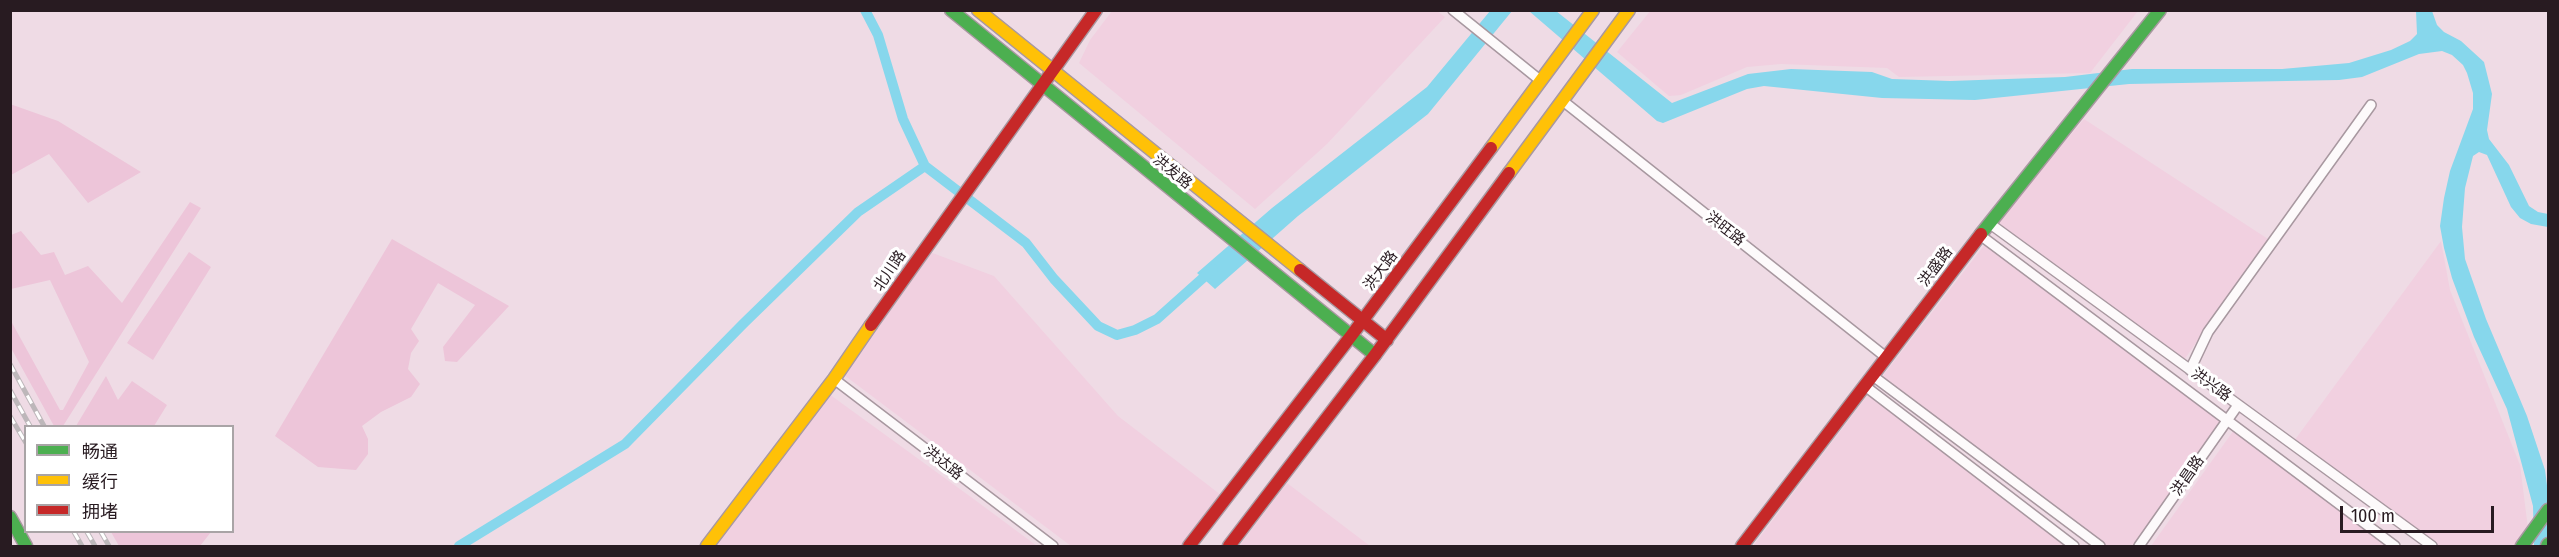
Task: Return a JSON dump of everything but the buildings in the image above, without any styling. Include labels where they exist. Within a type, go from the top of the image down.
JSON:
[{"type":"main road","name":"洪发路","points":[[951,10],[1376,356]]},
{"type":"main road","name":"洪发路","points":[[978,10],[1387,340]]},
{"type":"main road","name":"北川路","points":[[707,546],[834,379],[928,243],[1096,10]]},
{"type":"main road","name":"洪大路","points":[[1190,546],[1351,336],[1593,10]]},
{"type":"main road","points":[[1229,546],[1376,356],[1629,10]]},
{"type":"main road","name":"洪盛路","points":[[1742,546],[1989,223],[2160,10]]},
{"type":"main road","points":[[2522,546],[2548,510]]},
{"type":"main road","points":[[10,517],[26,546]]},
{"type":"street","points":[[1454,10],[1541,81]]},
{"type":"street","name":"洪旺路","points":[[1563,101],[1887,358]]},
{"type":"street","points":[[2190,370],[2208,332],[2372,105]]},
{"type":"street","name":"洪兴路","points":[[1989,223],[2433,546]]},
{"type":"street","name":"洪兴路","points":[[1980,235],[2395,546]]},
{"type":"street","name":"洪达路","points":[[834,379],[1053,546]]},
{"type":"street","points":[[1869,381],[2074,546]]},
{"type":"street","points":[[1869,381],[2100,546]]},
{"type":"street","name":"洪昌路","points":[[2139,546],[2238,405]]},
{"type":"shaded area","points":[[1651,10],[2138,11],[2090,73],[1899,77],[1887,68],[1781,64],[1747,67],[1681,95],[1669,96],[1617,52]]},
{"type":"shaded area","points":[[1112,11],[1437,11],[1445,17],[1327,144],[1255,209],[1079,63],[1090,40]]},
{"type":"shaded area","points":[[10,104],[58,121],[141,172],[88,203],[49,154],[11,175]]},
{"type":"shaded area","points":[[2084,119],[2268,239],[2184,360],[1996,223]]},
{"type":"shaded area","points":[[190,202],[201,208],[64,425],[53,425],[11,348],[11,321],[60,410],[63,410],[89,362],[50,280],[11,289],[11,235],[21,231],[41,255],[54,252],[65,275],[88,266],[122,303]]},
{"type":"shaded area","points":[[392,239],[509,306],[457,362],[445,361],[443,347],[475,305],[438,283],[411,329],[419,341],[411,353],[408,369],[420,384],[411,397],[381,412],[362,426],[368,439],[368,454],[356,470],[318,467],[275,436]]},
{"type":"shaded area","points":[[2441,241],[2450,290],[2520,465],[2528,529],[2516,546],[2439,546],[2294,441]]},
{"type":"shaded area","points":[[1986,243],[2222,421],[2135,546],[2105,546],[1881,378]]},
{"type":"shaded area","points":[[189,252],[211,267],[153,360],[127,343]]},
{"type":"shaded area","points":[[930,252],[994,276],[1118,416],[1221,495],[1182,546],[1071,546],[844,375]]},
{"type":"shaded area","points":[[106,376],[118,400],[132,381],[167,405],[155,425],[77,425]]},
{"type":"shaded area","points":[[1870,392],[2068,546],[1753,546]]},
{"type":"shaded area","points":[[829,394],[975,500],[1037,546],[714,546]]},
{"type":"shaded area","points":[[2234,430],[2390,546],[2151,546]]},
{"type":"shaded area","points":[[1287,483],[1370,546],[1239,546]]},
{"type":"shaded area","points":[[112,533],[210,533],[200,546],[119,546]]},
{"type":"water","points":[[1490,11],[1512,11],[1428,114],[1298,216],[1215,289],[1197,273],[1272,208],[1427,87]]},
{"type":"water","points":[[1529,11],[1556,11],[1672,103],[1748,74],[1791,69],[1872,72],[1892,79],[1950,81],[2065,77],[2132,69],[2282,69],[2349,63],[2391,50],[2410,41],[2417,34],[2416,11],[2432,11],[2437,25],[2444,32],[2461,41],[2484,62],[2492,94],[2487,130],[2489,139],[2509,165],[2529,206],[2538,212],[2548,214],[2548,227],[2531,224],[2520,218],[2511,207],[2487,155],[2479,152],[2473,156],[2465,188],[2462,227],[2465,259],[2486,319],[2527,416],[2545,470],[2548,493],[2548,546],[2534,546],[2533,506],[2507,409],[2474,337],[2452,278],[2444,248],[2440,226],[2444,198],[2450,171],[2473,109],[2473,93],[2467,73],[2463,65],[2452,55],[2442,51],[2419,54],[2362,77],[2339,80],[2129,84],[1975,100],[1882,98],[1764,86],[1747,89],[1663,123],[1657,121]]},
{"type":"waterway","points":[[865,10],[878,35],[903,119],[925,166],[1026,243],[1054,279],[1098,326],[1117,335],[1135,330],[1157,319],[1213,269]]},
{"type":"waterway","points":[[459,546],[625,444],[858,212],[925,166]]},
{"type":"railway","points":[[10,364],[43,425]]},
{"type":"railway","points":[[10,390],[29,425]]},
{"type":"railway","points":[[10,416],[24,440]]},
{"type":"railway","points":[[75,533],[82,546]]},
{"type":"railway","points":[[88,533],[95,546]]},
{"type":"railway","points":[[102,533],[109,546]]},
{"type":"traffic: fast","points":[[951,10],[1375,355]]},
{"type":"traffic: fast","points":[[1981,234],[2160,10]]},
{"type":"traffic: fast","points":[[2522,546],[2548,510]]},
{"type":"traffic: fast","points":[[10,517],[26,546]]},
{"type":"traffic: slow","points":[[978,10],[1300,270]]},
{"type":"traffic: slow","points":[[1491,148],[1593,10]]},
{"type":"traffic: slow","points":[[1509,173],[1629,10]]},
{"type":"traffic: slow","points":[[707,546],[834,379],[871,325]]},
{"type":"traffic: jam","points":[[871,325],[1096,10]]},
{"type":"traffic: jam","points":[[1189,546],[1351,336],[1491,148]]},
{"type":"traffic: jam","points":[[1229,546],[1375,355],[1509,173]]},
{"type":"traffic: jam","points":[[1742,546],[1981,234]]},
{"type":"traffic: jam","points":[[1300,270],[1387,340]]}]
